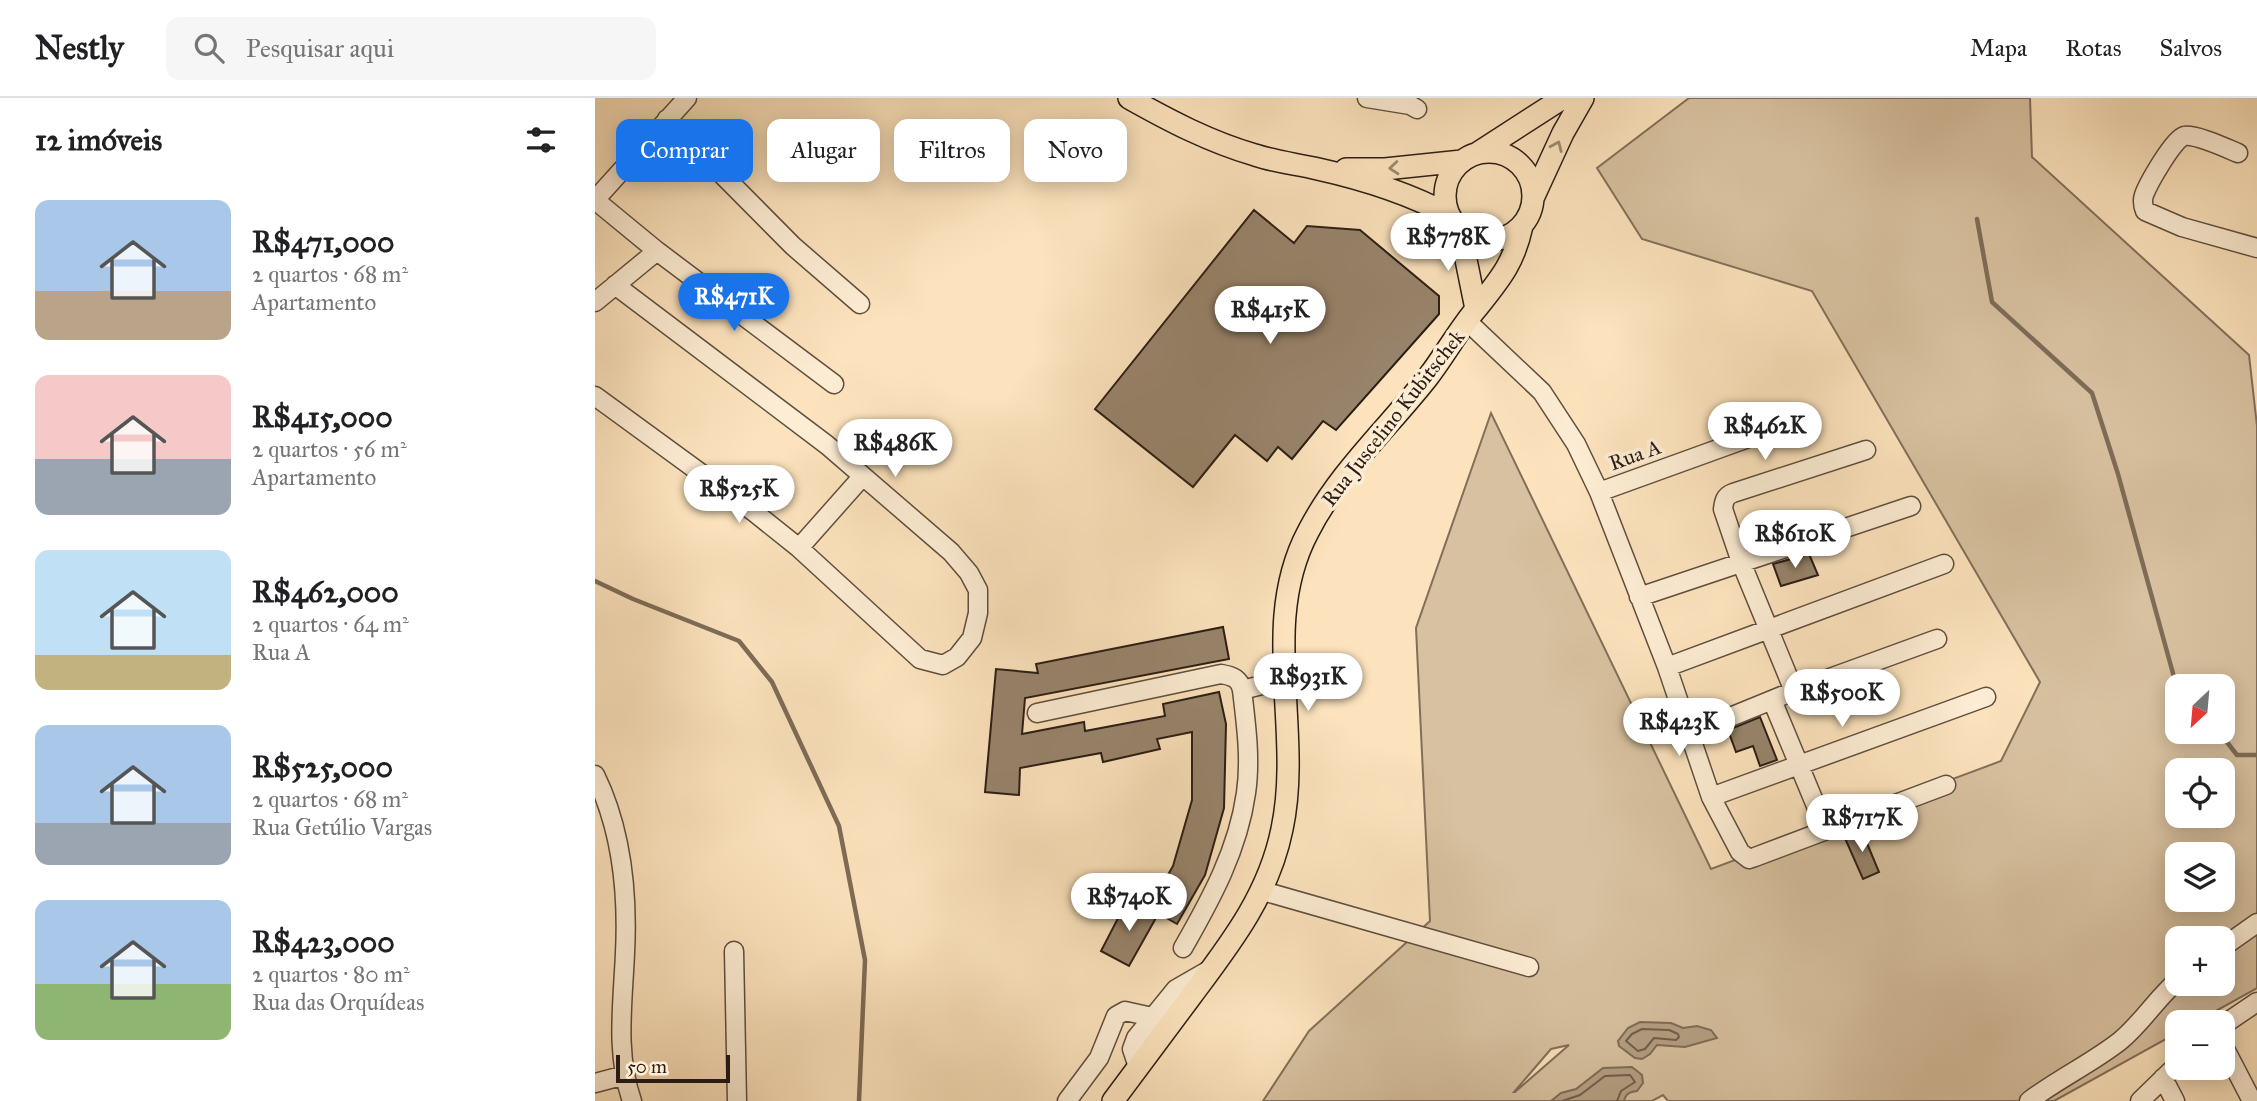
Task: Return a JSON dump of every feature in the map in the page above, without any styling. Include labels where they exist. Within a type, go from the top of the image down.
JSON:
[{"type":"main road","points":[[1129,98],[1181,128],[1221,144],[1398,191],[1455,222],[1472,237],[1485,240],[1499,240],[1512,235],[1523,226],[1563,133],[1583,98]]},
{"type":"main road","points":[[1455,222],[1445,200],[1446,186],[1452,172],[1469,158],[1563,98]]},
{"type":"main road","points":[[1317,169],[1385,169],[1469,158],[1492,152],[1509,156],[1522,166],[1531,180],[1534,196]]},
{"type":"main road","name":"Rua Juscelino Kubitschek","points":[[1455,222],[1472,316]]},
{"type":"main road","name":"Rua Juscelino Kubitschek","points":[[1113,1101],[1234,940],[1262,891],[1282,829],[1287,791],[1284,614],[1287,590],[1295,558],[1309,528],[1350,468],[1428,378],[1507,271],[1516,252],[1523,226]]},
{"type":"street","points":[[667,119],[687,98]]},
{"type":"street","points":[[1367,98],[1410,105],[1417,109]]},
{"type":"street","points":[[2238,153],[2187,135],[2181,137],[2168,152],[2144,196],[2143,205],[2145,211],[2160,219],[2257,248]]},
{"type":"street","points":[[616,176],[595,200],[657,251],[834,384]]},
{"type":"street","points":[[730,182],[793,246],[860,304]]},
{"type":"street","points":[[595,302],[657,251]]},
{"type":"street","points":[[595,396],[799,548],[920,659],[932,664],[943,664],[957,657],[972,638],[978,613],[978,590],[969,573],[951,552],[827,445],[615,285]]},
{"type":"street","points":[[1472,316],[1542,392],[1576,444],[1599,492],[1667,667],[1711,797],[1728,833],[1743,856],[1749,859],[1946,785]]},
{"type":"street","name":"Rua A","points":[[1599,492],[1765,432]]},
{"type":"street","points":[[1794,691],[1741,562],[1723,509],[1728,495],[1866,450]]},
{"type":"street","points":[[799,548],[862,477]]},
{"type":"street","points":[[1639,597],[1911,506]]},
{"type":"street","points":[[1667,667],[1944,564]]},
{"type":"street","points":[[1691,733],[1794,691],[1937,639]]},
{"type":"street","points":[[1037,713],[1221,674],[1241,683],[1248,747],[1246,793],[1234,847],[1212,898],[1183,948]]},
{"type":"street","points":[[1243,690],[1286,679]]},
{"type":"street","points":[[1711,797],[1986,697]]},
{"type":"street","points":[[1772,700],[1801,764],[1826,830]]},
{"type":"street","points":[[595,775],[612,824],[625,885],[621,1027],[625,1074],[632,1101]]},
{"type":"street","points":[[1262,891],[1529,967]]},
{"type":"street","points":[[2235,939],[2257,923]]},
{"type":"street","points":[[734,951],[737,1101]]},
{"type":"street","points":[[1138,1068],[1132,1049],[1133,1042],[1176,989],[1212,968]]},
{"type":"street","points":[[2029,1101],[2117,1044],[2165,992]]},
{"type":"street","points":[[2235,1016],[2252,1004]]},
{"type":"street","points":[[1067,1101],[1099,1058],[1116,1016],[1125,1011],[1152,1017]]},
{"type":"street","points":[[2235,1068],[2252,1101]]},
{"type":"street","points":[[595,1083],[625,1074]]},
{"type":"street","points":[[2140,1101],[2163,1078],[2175,1101]]},
{"type":"shaded area","points":[[1689,98],[2030,98],[2032,157],[2249,355],[2257,426],[2257,988],[2218,1010],[2165,1010],[2165,1040],[2054,1101],[1668,1101],[1663,1095],[1652,1101],[1263,1101],[1309,1031],[1430,921],[1416,628],[1491,413],[1711,869],[2001,761],[2040,682],[1812,291],[1642,239],[1597,168]],"holes":[[[1569,1045],[1514,1092],[1551,1049]]]},
{"type":"water","points":[[1640,1022],[1671,1023],[1683,1028],[1697,1026],[1711,1030],[1717,1038],[1685,1047],[1657,1045],[1642,1059],[1635,1058],[1619,1046],[1618,1041],[1628,1028]]},
{"type":"water","points":[[1632,1067],[1642,1075],[1643,1083],[1637,1091],[1630,1092],[1624,1101],[1551,1101],[1561,1093],[1576,1089],[1603,1068]]},
{"type":"building","points":[[1254,210],[1294,243],[1307,226],[1360,230],[1439,296],[1439,314],[1336,430],[1323,421],[1292,459],[1278,447],[1267,461],[1235,435],[1193,487],[1095,409]]},
{"type":"building","points":[[1809,554],[1818,575],[1781,586],[1773,564]]},
{"type":"building","points":[[1223,627],[1229,659],[1025,698],[1022,734],[1084,722],[1085,731],[1165,716],[1163,704],[1219,692],[1226,724],[1224,808],[1205,875],[1177,924],[1149,908],[1173,866],[1192,800],[1192,732],[1157,739],[1160,749],[1103,762],[1101,753],[1020,768],[1019,795],[985,792],[996,669],[1038,673],[1036,664]]},
{"type":"building","points":[[1760,717],[1777,760],[1760,766],[1753,746],[1736,752],[1728,730]]},
{"type":"building","points":[[1861,829],[1879,872],[1863,879],[1844,836]]},
{"type":"building","points":[[1128,899],[1157,916],[1129,966],[1101,951]]},
{"type":"waterway","points":[[1977,219],[1992,302],[2092,393],[2118,474],[2173,674]]},
{"type":"waterway","points":[[595,581],[739,641],[772,682],[839,826],[865,960],[859,1101]]},
{"type":"waterway","points":[[2228,744],[2237,755],[2257,755]]}]
